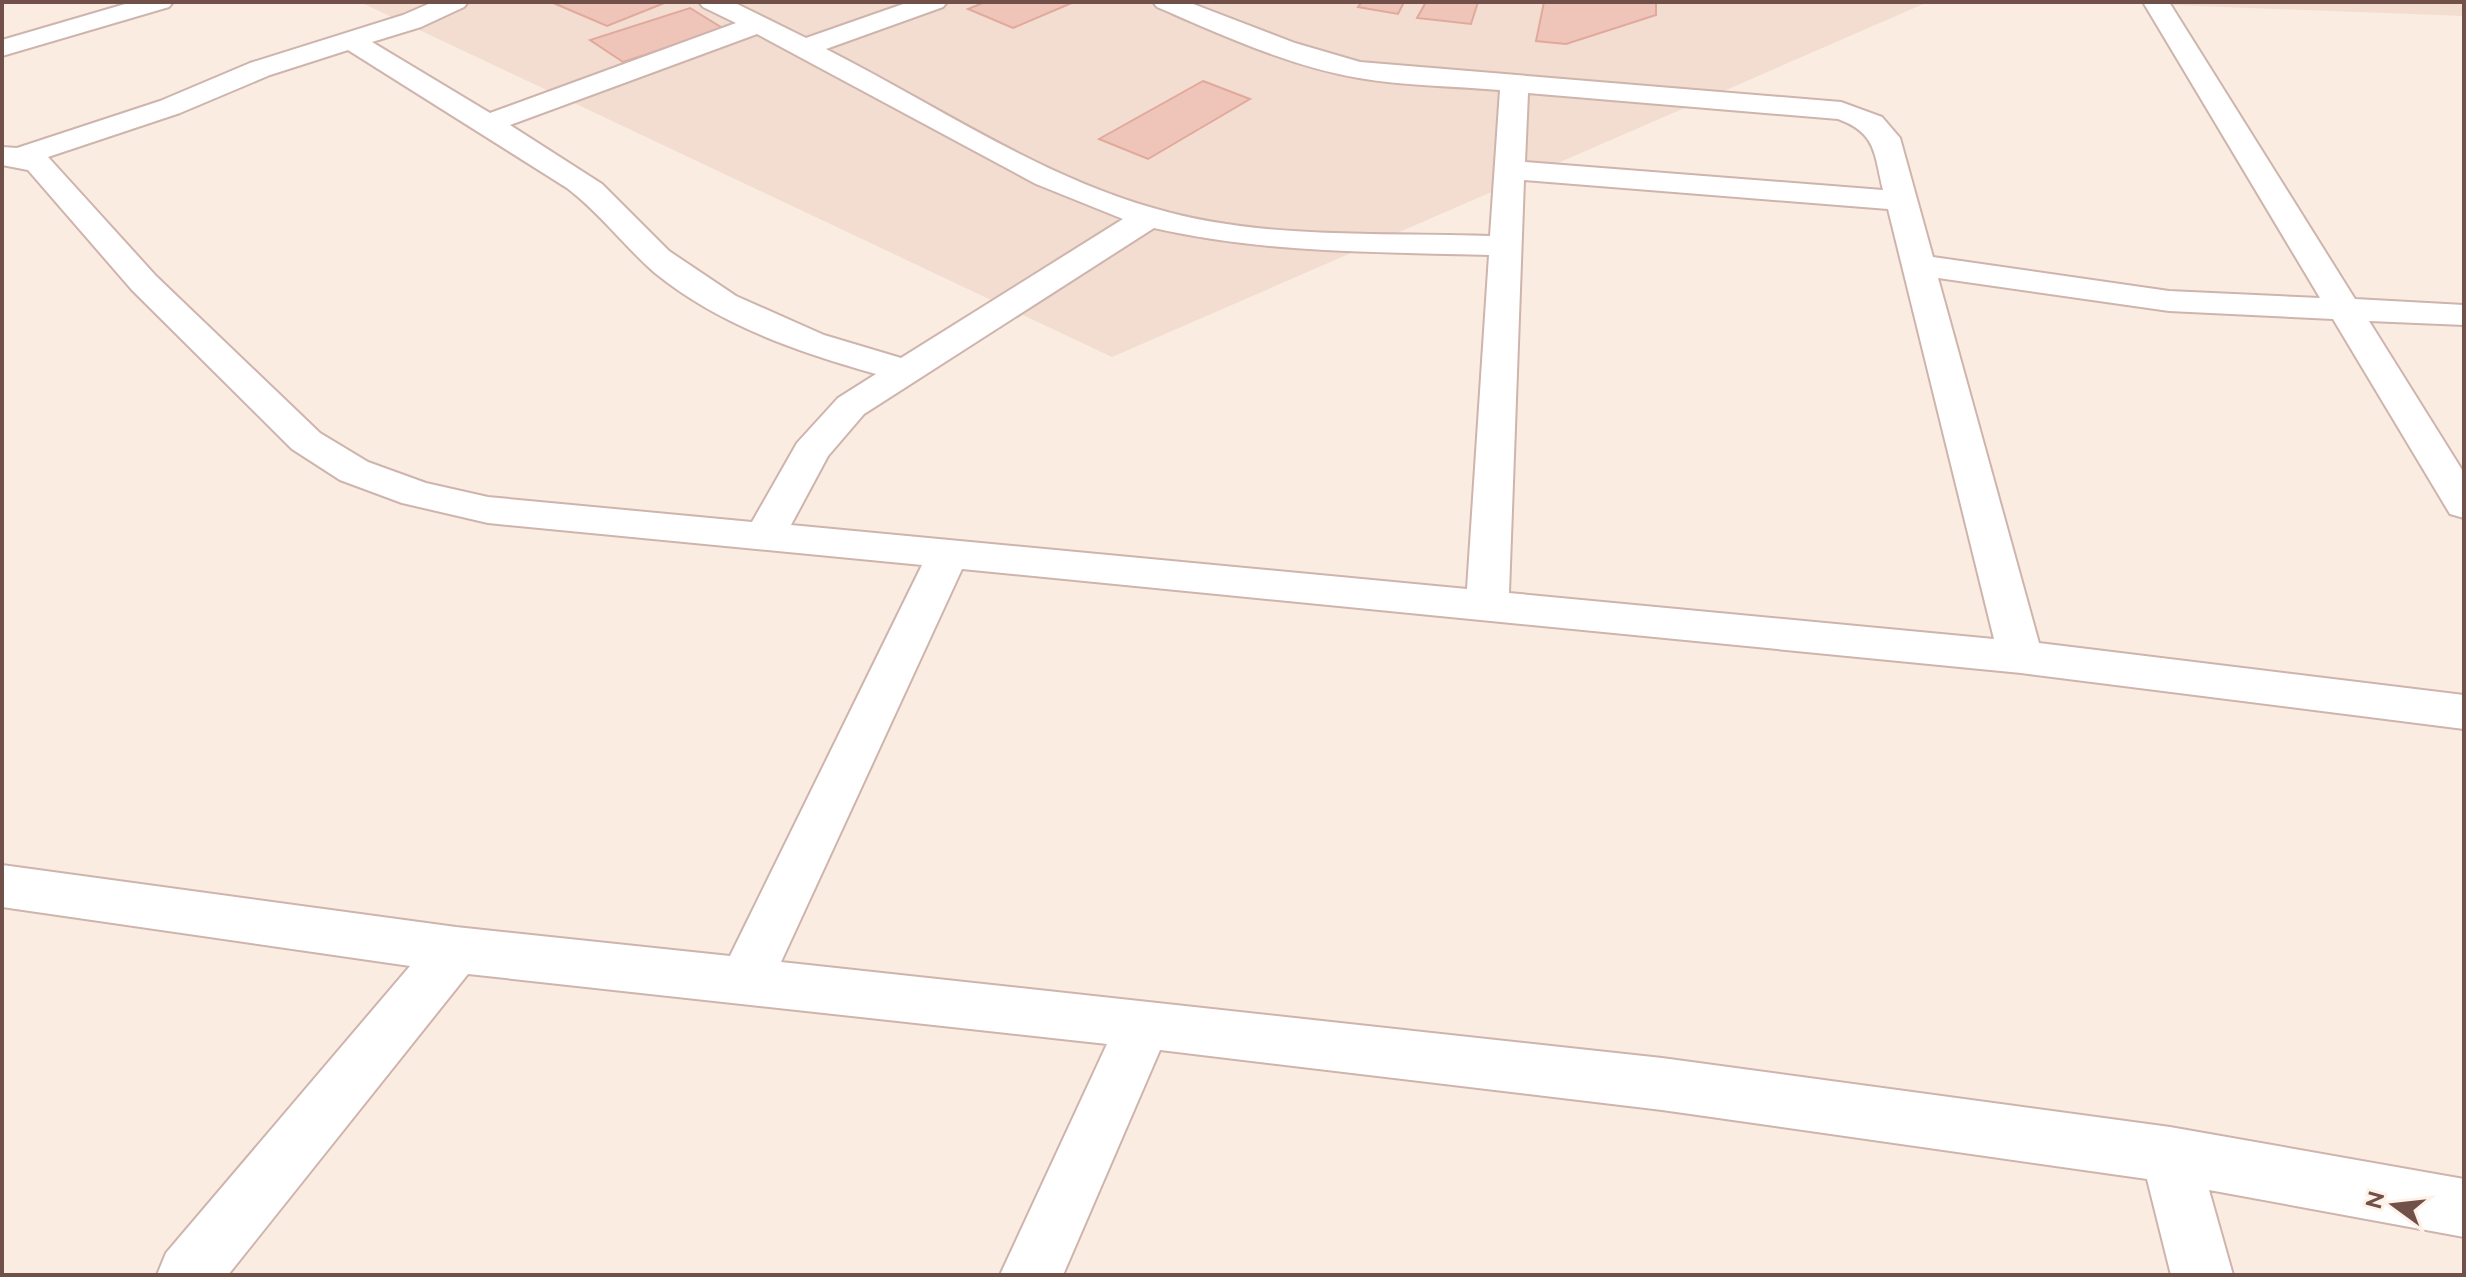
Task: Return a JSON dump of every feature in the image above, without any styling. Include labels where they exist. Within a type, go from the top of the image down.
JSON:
[{"type":"street","points":[[2,48],[160,2]]},
{"type":"street","points":[[10,157],[180,103],[260,69],[427,15],[455,2]]},
{"type":"street","points":[[712,2],[805,47],[1042,176],[1088,197],[1149,217],[1206,229],[1275,236],[1505,246]]},
{"type":"street","points":[[805,47],[934,2]]},
{"type":"street","points":[[1166,2],[1312,60],[1360,70],[1841,111],[1862,117],[1877,127],[1885,138],[2021,657]]},
{"type":"street","points":[[2156,2],[2464,505]]},
{"type":"street","points":[[486,124],[759,24]]},
{"type":"street","points":[[350,40],[603,200],[668,267],[702,292],[791,336],[903,370]]},
{"type":"street","points":[[1487,608],[1514,85]]},
{"type":"street","points":[[10,157],[39,164],[144,283],[306,441],[354,471],[416,494],[488,510],[2021,657],[2464,712]]},
{"type":"street","points":[[1509,170],[1901,201]]},
{"type":"street","points":[[765,536],[811,451],[829,427],[851,406],[903,370],[1149,217]]},
{"type":"street","points":[[1919,265],[2169,301],[2464,315]]},
{"type":"street","points":[[745,981],[948,554]]},
{"type":"street","points":[[2,886],[456,950],[1144,1024],[1662,1084],[2170,1155],[2464,1208]]},
{"type":"street","points":[[188,1275],[456,950]]},
{"type":"street","points":[[1031,1275],[1144,1024]]},
{"type":"street","points":[[2170,1155],[2202,1275]]},
{"type":"shaded area","points":[[360,2],[1928,2],[1112,357]]},
{"type":"shaded area","points":[[2092,2],[2464,2],[2464,16]]},
{"type":"building","points":[[551,2],[659,2],[662,4],[607,26]]},
{"type":"building","points":[[985,2],[1074,2],[1013,28],[968,9]]},
{"type":"building","points":[[1362,2],[1404,2],[1398,14],[1358,7]]},
{"type":"building","points":[[1426,2],[1478,2],[1471,24],[1417,18]]},
{"type":"building","points":[[1544,2],[1656,2],[1656,15],[1566,44],[1536,41]]},
{"type":"building","points":[[690,8],[724,29],[623,62],[590,40]]},
{"type":"building","points":[[1203,81],[1250,99],[1148,159],[1099,139]]}]
